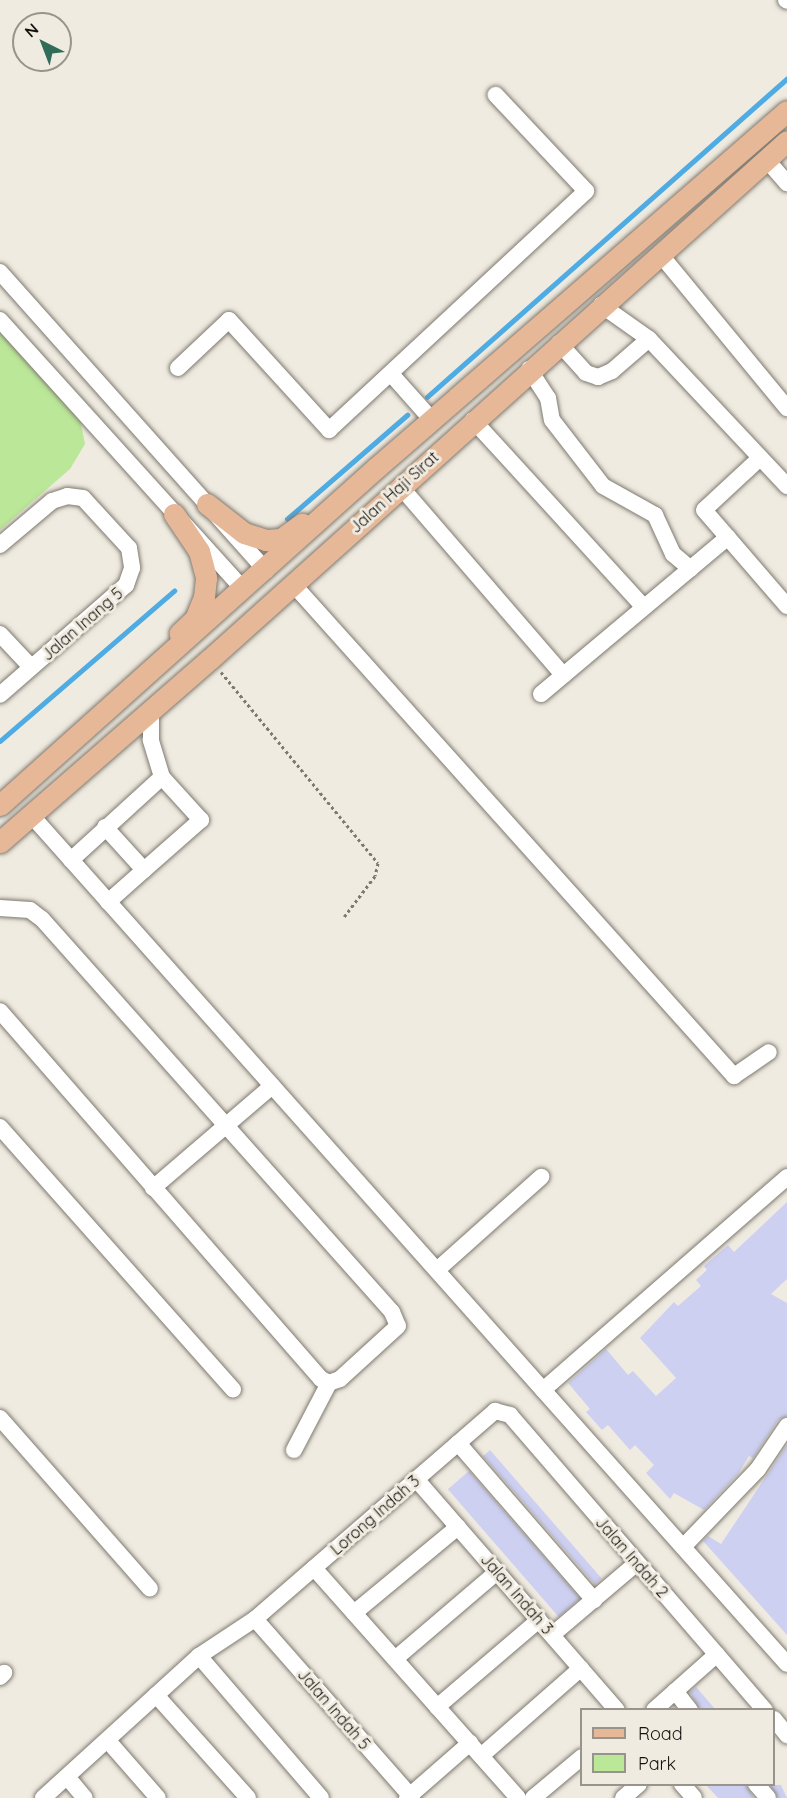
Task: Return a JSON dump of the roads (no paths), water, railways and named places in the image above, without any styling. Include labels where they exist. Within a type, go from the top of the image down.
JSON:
[{"type":"main road","name":"Jalan Haji Sirat","points":[[0,805],[258,583],[376,468],[787,111]]},
{"type":"main road","points":[[611,266],[695,206],[787,121]]},
{"type":"main road","name":"Jalan Haji Sirat","points":[[0,842],[151,712],[601,305],[780,148]]},
{"type":"main road","points":[[462,393],[507,366],[578,306],[601,305]]},
{"type":"main road","points":[[210,659],[217,638],[256,603],[258,583],[278,582],[420,459],[473,420]]},
{"type":"main road","points":[[207,504],[244,533],[266,540],[281,538],[376,468]]},
{"type":"main road","points":[[0,797],[195,619],[204,597],[206,578],[199,551],[174,514]]},
{"type":"street","points":[[178,368],[229,321],[329,430],[392,375],[586,191],[496,94]]},
{"type":"street","points":[[780,148],[787,183]]},
{"type":"street","points":[[660,254],[787,408]]},
{"type":"street","points":[[0,272],[207,504],[258,583]]},
{"type":"street","points":[[601,305],[649,339],[787,486]]},
{"type":"street","points":[[0,320],[174,514],[258,583]]},
{"type":"street","points":[[559,343],[586,373],[598,377],[612,371],[649,339]]},
{"type":"street","points":[[530,369],[548,398],[552,420],[603,486],[655,514],[673,554],[691,568]]},
{"type":"street","points":[[392,375],[432,419]]},
{"type":"street","points":[[473,420],[644,607]]},
{"type":"street","points":[[760,458],[704,510],[787,606]]},
{"type":"street","points":[[400,486],[563,675]]},
{"type":"street","name":"Jalan Inang 5","points":[[0,545],[52,501],[68,496],[82,498],[129,548],[132,568],[126,585],[0,695]]},
{"type":"street","points":[[541,694],[728,537]]},
{"type":"street","points":[[293,584],[734,1076],[769,1052]]},
{"type":"street","points":[[0,634],[32,667]]},
{"type":"street","points":[[108,902],[201,820],[162,777],[151,740],[151,712]]},
{"type":"street","points":[[71,860],[162,777]]},
{"type":"street","points":[[32,816],[787,1664]]},
{"type":"street","points":[[105,827],[144,870]]},
{"type":"street","points":[[0,908],[30,910],[42,919],[392,1312],[398,1326],[340,1379],[329,1383],[294,1450]]},
{"type":"street","points":[[0,1011],[321,1379],[329,1383]]},
{"type":"street","points":[[153,1188],[225,1123],[272,1086]]},
{"type":"street","points":[[0,1127],[233,1389]]},
{"type":"street","points":[[437,1270],[541,1177]]},
{"type":"street","points":[[543,1390],[787,1177]]},
{"type":"street","name":"Lorong Indah 3","points":[[43,1798],[109,1742],[199,1656],[255,1619],[495,1411]]},
{"type":"street","name":"Jalan Indah 2","points":[[495,1411],[510,1415],[763,1708]]},
{"type":"street","points":[[0,1418],[150,1589]]},
{"type":"street","points":[[683,1546],[758,1469],[787,1426]]},
{"type":"street","points":[[458,1443],[594,1600]]},
{"type":"street","name":"Jalan Indah 3","points":[[416,1479],[615,1708]]},
{"type":"street","points":[[354,1613],[458,1527]]},
{"type":"street","points":[[552,1635],[637,1563]]},
{"type":"street","points":[[314,1568],[518,1798]]},
{"type":"street","points":[[395,1659],[497,1572]]},
{"type":"street","name":"Jalan Indah 5","points":[[255,1619],[410,1797]]},
{"type":"street","points":[[438,1707],[539,1620]]},
{"type":"street","points":[[656,1708],[717,1654]]},
{"type":"street","points":[[199,1656],[321,1798]]},
{"type":"street","points":[[410,1797],[581,1668]]},
{"type":"street","points":[[675,1691],[688,1708]]},
{"type":"street","points":[[156,1695],[248,1798]]},
{"type":"street","points":[[775,1720],[787,1734]]},
{"type":"street","points":[[109,1742],[158,1798]]},
{"type":"street","points":[[533,1798],[580,1759]]},
{"type":"street","points":[[68,1778],[85,1798]]},
{"type":"street","points":[[623,1798],[638,1786]]},
{"type":"street","points":[[683,1786],[694,1798]]},
{"type":"street","points":[[757,1786],[768,1798]]},
{"type":"waterway","points":[[427,397],[787,78]]},
{"type":"waterway","points":[[287,519],[407,415]]},
{"type":"waterway","points":[[0,741],[174,591]]}]
